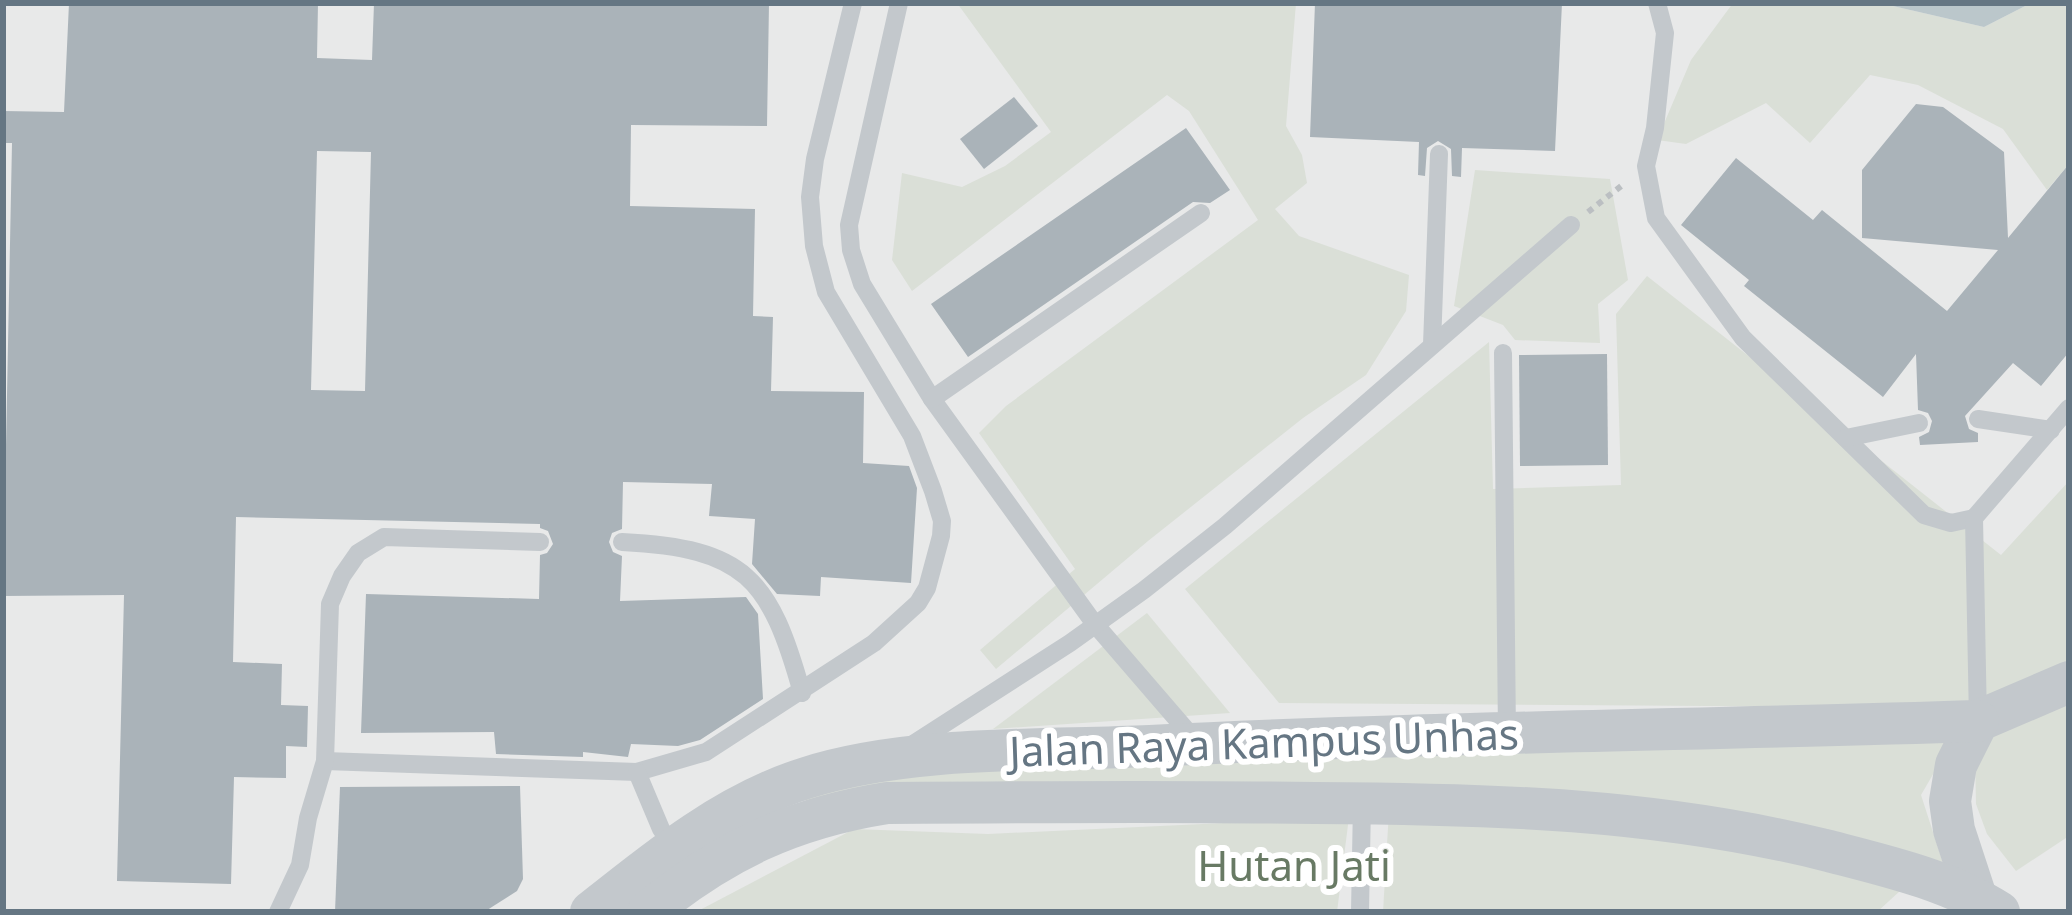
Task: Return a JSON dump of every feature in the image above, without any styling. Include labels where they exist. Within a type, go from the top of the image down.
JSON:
[{"type":"street","points":[[1988,905],[1956,839],[1950,801],[1956,765],[1978,721],[2069,682]]},
{"type":"street","name":"Jalan Raya Kampus Unhas","points":[[591,912],[674,848],[758,796],[805,778],[891,758],[1198,743],[1978,721]]},
{"type":"street","points":[[1476,805],[1494,734]]},
{"type":"street","name":"Jalan Raya Kampus Unhas","points":[[648,912],[696,872],[769,833],[871,806],[1121,801],[1476,805],[1638,815],[1704,824],[1900,868],[1988,905]]},
{"type":"lane","points":[[325,761],[637,772],[706,752],[874,644],[918,602],[927,588],[942,521],[924,461],[826,292],[814,246],[810,197],[815,159],[854,3]]},
{"type":"lane","points":[[899,3],[851,211],[850,250],[876,312],[932,399],[1094,622],[1198,743]]},
{"type":"lane","points":[[1657,3],[1665,33],[1646,166],[1656,218],[1728,319],[1924,515],[1939,522],[1974,518]]},
{"type":"lane","points":[[1432,345],[1439,154]]},
{"type":"lane","points":[[932,399],[1201,213]]},
{"type":"lane","points":[[891,758],[1070,643],[1226,526],[1571,225]]},
{"type":"lane","points":[[1494,734],[1503,353]]},
{"type":"lane","points":[[1978,721],[1974,518],[2069,408]]},
{"type":"lane","points":[[1978,419],[2050,430]]},
{"type":"lane","points":[[1846,439],[1919,423]]},
{"type":"lane","points":[[278,912],[300,865],[325,761],[330,604],[358,553],[383,537],[540,542]]},
{"type":"lane","points":[[622,542],[682,545],[756,583],[784,630],[802,693]]},
{"type":"lane","points":[[637,772],[674,848]]},
{"type":"lane","points":[[1360,912],[1363,803]]},
{"type":"path","points":[[1571,225],[1646,166]]},
{"type":"shaded area","points":[[3,3],[2069,3],[2069,912],[3,912]]},
{"type":"shaded area","points":[[1880,3],[2031,3],[1984,27]]},
{"type":"green space","points":[[957,3],[1296,3],[1286,126],[1302,155],[1307,183],[1275,209],[1299,236],[1409,275],[1406,311],[1366,375],[1303,418],[1148,541],[996,669],[980,650],[1075,569],[979,433],[1006,406],[1258,220],[1189,111],[1167,95],[912,291],[892,260],[902,173],[962,187],[1005,166],[1051,132]]},
{"type":"green space","points":[[1733,3],[1880,3],[1984,27],[2031,3],[2069,3],[2069,164],[2047,190],[2003,129],[1918,85],[1870,75],[1810,143],[1766,103],[1686,144],[1657,140],[1691,60]]},
{"type":"green space","points":[[1475,170],[1610,179],[1628,280],[1598,304],[1600,343],[1515,340],[1503,325],[1454,306]]},
{"type":"green space","points":[[1647,276],[2001,555],[2069,481],[2069,675],[2000,708],[1279,703],[1185,589],[1489,342],[1493,489],[1621,485],[1616,314]]},
{"type":"green space","points":[[1147,613],[1230,713],[993,729]]},
{"type":"green space","points":[[2069,693],[2069,836],[2016,871],[1987,834],[1976,804],[1975,755],[1996,726]]},
{"type":"green space","points":[[1957,733],[1921,795],[1943,863],[1823,832],[799,800],[846,779],[1092,759]]},
{"type":"green space","points":[[1389,811],[1750,845],[1900,891],[1877,912],[1383,912]]},
{"type":"green space","name":"Hutan Jati","points":[[1349,817],[1337,912],[696,912],[854,829],[988,834]]},
{"type":"building","points":[[69,3],[318,3],[317,58],[372,60],[374,3],[769,3],[767,126],[631,125],[630,206],[755,209],[753,316],[773,317],[771,391],[864,392],[863,463],[909,466],[917,488],[911,583],[821,577],[820,596],[777,594],[752,564],[755,519],[709,516],[712,484],[623,482],[622,529],[612,533],[609,542],[613,552],[622,556],[620,601],[746,597],[758,614],[763,699],[700,740],[678,746],[631,744],[628,757],[583,752],[583,757],[496,754],[494,732],[361,733],[366,594],[539,599],[540,555],[553,544],[548,531],[540,524],[236,517],[233,662],[282,664],[281,705],[308,706],[307,747],[286,746],[286,778],[234,777],[231,884],[117,881],[124,595],[3,596],[12,143],[3,143],[3,111],[64,112]],"holes":[[[317,151],[371,152],[365,391],[311,390]]]},
{"type":"building","points":[[1315,3],[1562,3],[1555,151],[1462,148],[1461,177],[1452,176],[1451,149],[1438,141],[1427,148],[1425,176],[1418,175],[1419,142],[1310,137]]},
{"type":"building","points":[[1014,97],[1038,126],[984,169],[960,139]]},
{"type":"building","points":[[1916,104],[1943,107],[2004,152],[2008,238],[2069,164],[2069,352],[2041,386],[2013,363],[1965,416],[1969,429],[1978,433],[1978,442],[1920,445],[1919,437],[1929,432],[1932,421],[1928,413],[1918,410],[1916,354],[1883,397],[1744,286],[1749,280],[1681,225],[1736,158],[1813,220],[1822,210],[1947,311],[1998,250],[1862,238],[1862,170]]},
{"type":"building","points":[[1186,128],[1230,190],[1210,203],[1193,202],[968,357],[931,304]]},
{"type":"building","points":[[1607,354],[1608,465],[1520,466],[1519,355]]},
{"type":"building","points":[[520,786],[523,879],[517,891],[484,912],[335,912],[340,787]]}]
